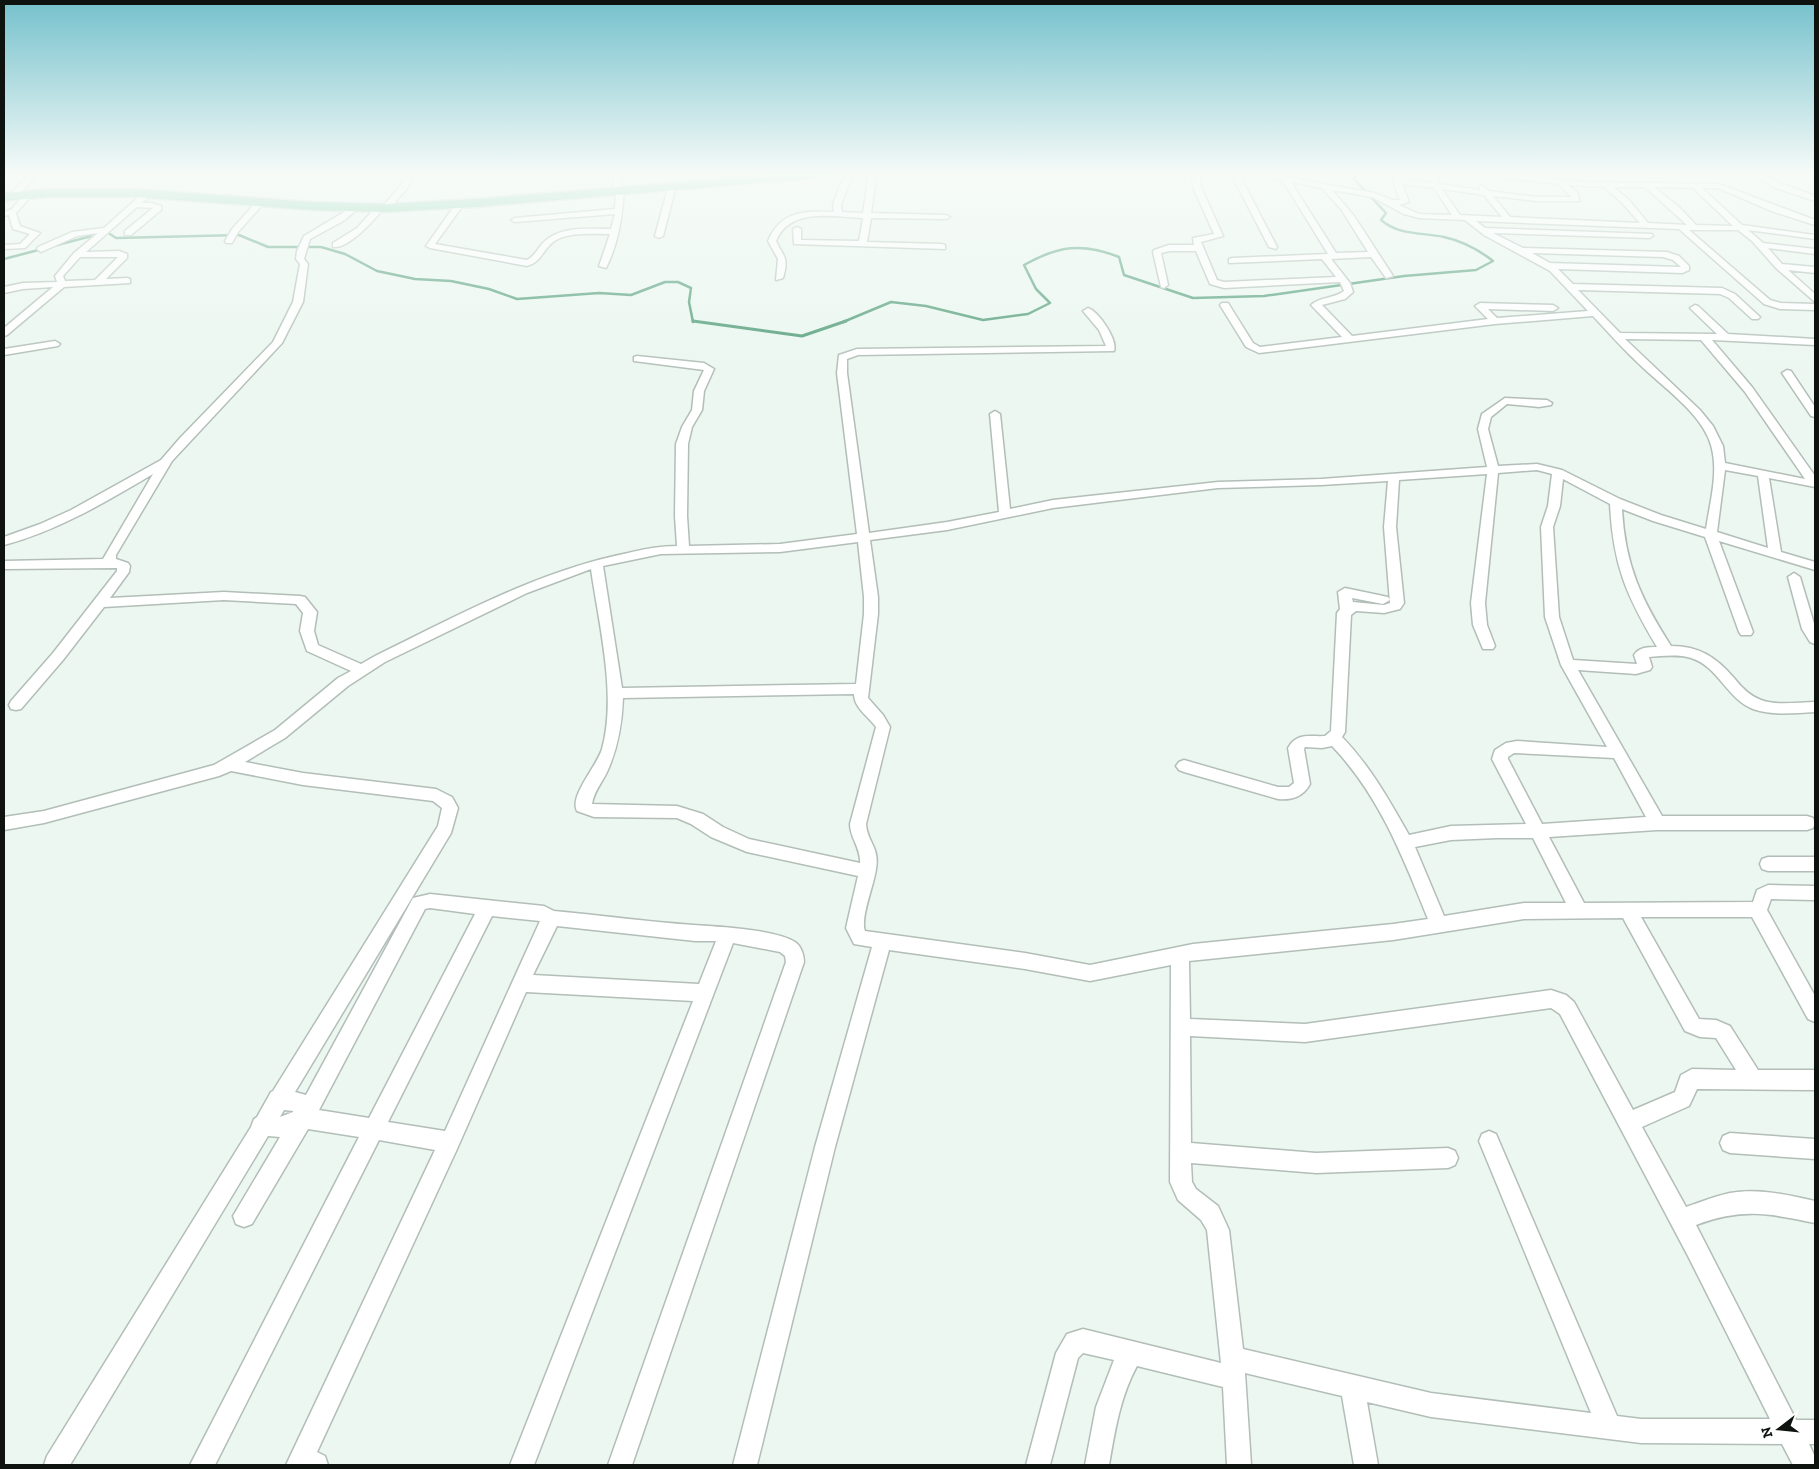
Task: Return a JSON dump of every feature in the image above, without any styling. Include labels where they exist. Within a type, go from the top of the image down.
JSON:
[{"type":"street","points":[[4,248],[22,246],[28,241]]},
{"type":"street","points":[[41,249],[60,241]]},
{"type":"street","points":[[62,284],[59,276],[93,241]]},
{"type":"street","points":[[112,563],[109,558],[111,552],[167,460],[277,343],[298,302],[304,264],[300,259],[301,251],[306,241]]},
{"type":"street","points":[[336,245],[343,241]]},
{"type":"street","points":[[434,241],[430,246],[526,263],[535,260],[552,241]]},
{"type":"street","points":[[603,266],[612,241]]},
{"type":"street","points":[[772,241],[784,260],[779,278]]},
{"type":"street","points":[[797,241],[942,247]]},
{"type":"street","points":[[1197,241],[1212,281],[1219,285],[1346,284]]},
{"type":"street","points":[[1270,241],[1273,247]]},
{"type":"street","points":[[1321,241],[1346,284],[1346,296],[1320,302],[1316,305],[1350,339]]},
{"type":"street","points":[[1365,241],[1372,254],[1389,276]]},
{"type":"street","points":[[1503,241],[1548,266],[1572,287],[1617,336],[1696,412],[1709,428],[1717,446],[1720,472],[1711,535],[1746,632]]},
{"type":"street","points":[[1697,241],[1763,299],[1780,306],[1815,307]]},
{"type":"street","points":[[1755,241],[1815,299]]},
{"type":"street","points":[[1760,245],[1815,251]]},
{"type":"street","points":[[1164,285],[1157,252],[1169,248],[1199,248]]},
{"type":"street","points":[[1521,250],[1664,254],[1676,258],[1686,268],[1682,270],[1548,266]]},
{"type":"street","points":[[77,255],[119,254],[124,256],[98,282]]},
{"type":"street","points":[[1232,261],[1372,254]]},
{"type":"street","points":[[1779,266],[1815,270]]},
{"type":"street","points":[[4,290],[23,286],[127,280]]},
{"type":"street","points":[[4,333],[62,284]]},
{"type":"street","points":[[1572,287],[1722,291],[1732,296],[1755,317]]},
{"type":"street","points":[[1225,305],[1249,345],[1256,349],[1594,311]]},
{"type":"street","points":[[1495,321],[1480,306],[1594,311]]},
{"type":"street","points":[[1695,308],[1725,337]]},
{"type":"street","points":[[1088,311],[1097,321],[1111,344],[1111,349],[857,352],[842,357],[842,374],[856,468],[871,614],[861,689],[863,703],[880,720],[883,727],[858,824],[859,834],[869,852],[855,928],[860,938],[1025,961],[1090,973],[1180,955],[1393,932],[1524,911],[1757,909],[1761,905],[1763,895],[1768,892],[1815,894]]},
{"type":"street","points":[[1617,336],[1725,337],[1815,342]]},
{"type":"street","points":[[1704,337],[1726,359],[1752,393],[1815,484]]},
{"type":"street","points":[[4,352],[55,344]]},
{"type":"street","points":[[638,359],[704,366],[709,369],[699,391],[697,410],[686,427],[682,444],[681,516],[683,550]]},
{"type":"street","points":[[1787,373],[1815,414]]},
{"type":"street","points":[[1488,646],[1480,625],[1478,603],[1494,470],[1483,429],[1486,416],[1505,401],[1539,404],[1547,402]]},
{"type":"street","points":[[995,414],[1004,514]]},
{"type":"street","points":[[4,541],[79,511],[130,484],[167,460]]},
{"type":"street","points":[[1719,465],[1815,484]]},
{"type":"street","points":[[4,824],[44,817],[218,770],[280,734],[343,682],[362,670],[522,590],[596,563],[661,550],[780,548],[947,526],[1053,504],[1218,486],[1320,482],[1537,467],[1558,472],[1616,502],[1666,521],[1815,566]]},
{"type":"street","points":[[1558,472],[1554,506],[1547,527],[1552,616],[1568,665],[1658,823]]},
{"type":"street","points":[[1763,474],[1775,553]]},
{"type":"street","points":[[1184,766],[1278,793],[1287,794],[1299,789],[1302,784],[1296,748],[1298,744],[1304,741],[1330,742],[1335,739],[1338,732],[1344,613],[1353,606],[1389,609],[1397,603],[1390,528],[1394,476]]},
{"type":"street","points":[[1616,502],[1622,562],[1633,592],[1667,652]]},
{"type":"street","points":[[4,565],[112,563],[124,566],[100,603],[65,650],[16,705]]},
{"type":"street","points":[[596,563],[616,693],[612,738],[599,773],[582,803],[586,810],[677,812],[697,819],[717,832],[747,845],[866,871]]},
{"type":"street","points":[[1794,577],[1809,630],[1815,639]]},
{"type":"street","points":[[100,603],[224,596],[300,600],[310,612],[307,630],[312,648],[362,670]]},
{"type":"street","points":[[1568,665],[1641,669],[1645,667],[1641,657],[1643,654],[1667,652],[1692,653],[1702,656],[1741,695],[1759,705],[1815,707]]},
{"type":"street","points":[[616,693],[861,689]]},
{"type":"street","points":[[1335,739],[1356,760],[1369,779],[1405,843],[1439,924]]},
{"type":"street","points":[[1579,911],[1500,760],[1500,754],[1511,747],[1619,753]]},
{"type":"street","points":[[56,1465],[261,1126],[445,828],[450,814],[450,804],[447,799],[436,794],[303,779],[227,764]]},
{"type":"street","points":[[1405,843],[1451,834],[1537,831],[1658,823],[1806,823]]},
{"type":"street","points":[[1768,864],[1815,864]]},
{"type":"street","points":[[244,1216],[304,1118],[419,903],[430,901],[544,914],[552,918],[695,933],[728,934],[783,944],[790,948],[795,954],[795,962],[620,1465]]},
{"type":"street","points":[[202,1465],[487,908]]},
{"type":"street","points":[[1757,909],[1815,1013]]},
{"type":"street","points":[[1628,911],[1692,1025],[1701,1029],[1724,1032],[1753,1079]]},
{"type":"street","points":[[305,1463],[544,931],[552,918]]},
{"type":"street","points":[[522,1465],[728,934]]},
{"type":"street","points":[[745,1465],[825,1147],[883,941]]},
{"type":"street","points":[[1180,955],[1180,1182],[1183,1192],[1189,1199],[1214,1218],[1218,1230],[1232,1368],[1239,1465]]},
{"type":"street","points":[[521,983],[705,993]]},
{"type":"street","points":[[1180,1027],[1305,1032],[1551,999],[1559,1001],[1567,1008],[1681,1220],[1806,1465]]},
{"type":"street","points":[[1628,1123],[1682,1099],[1687,1092],[1688,1082],[1692,1079],[1815,1080]]},
{"type":"street","points":[[278,1100],[302,1102],[304,1118]]},
{"type":"street","points":[[261,1126],[284,1127],[304,1118],[450,1142]]},
{"type":"street","points":[[1489,1141],[1609,1427]]},
{"type":"street","points":[[1730,1143],[1815,1149]]},
{"type":"street","points":[[1180,1152],[1316,1163],[1448,1158]]},
{"type":"street","points":[[1681,1220],[1720,1206],[1738,1202],[1760,1203],[1815,1212]]},
{"type":"street","points":[[1038,1465],[1068,1353],[1075,1342],[1083,1341],[1131,1354],[1352,1387],[1431,1405],[1641,1431],[1815,1432]]},
{"type":"street","points":[[1097,1465],[1104,1421],[1118,1375],[1131,1354]]},
{"type":"street","points":[[1352,1387],[1366,1465]]},
{"type":"waterway","points":[[4,259],[74,241]]},
{"type":"waterway","points":[[252,241],[268,247],[321,247],[345,254],[377,271],[415,279],[451,281],[489,289],[517,299],[599,293],[631,295],[665,282],[678,282],[691,288],[689,302],[693,322]]},
{"type":"waterway","points":[[843,322],[891,302],[926,306],[983,320],[1028,314],[1050,303],[1036,289],[1024,265],[1048,254],[1070,248],[1093,249],[1119,257],[1124,275],[1193,298],[1264,296],[1404,276],[1476,270],[1493,261],[1464,243],[1456,241]]},
{"type":"waterway","points":[[693,321],[802,336],[846,321]]}]
